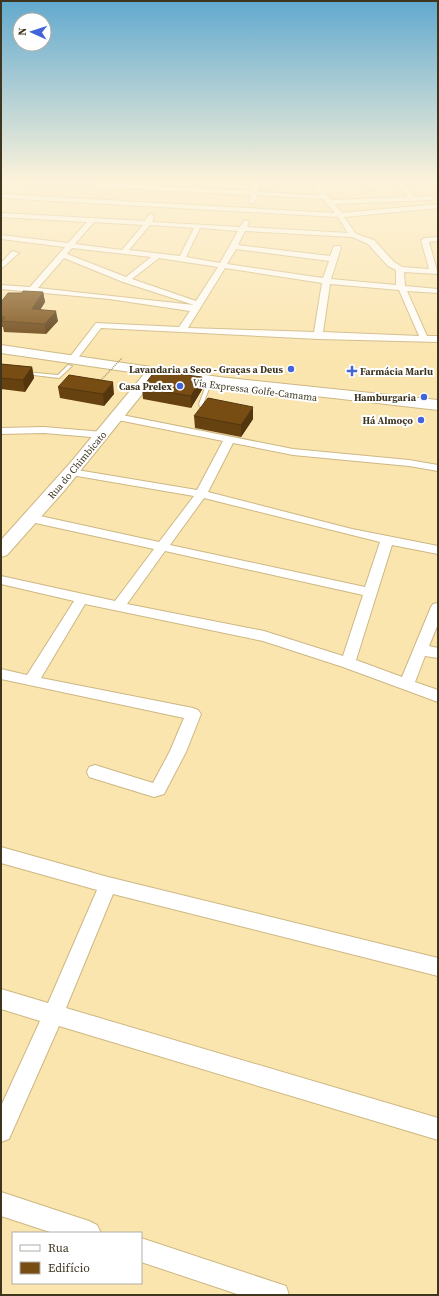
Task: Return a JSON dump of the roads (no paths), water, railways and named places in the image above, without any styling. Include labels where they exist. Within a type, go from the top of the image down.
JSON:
[{"type":"highway","name":"Via Expressa Golfe-Camama","points":[[1,349],[149,377],[438,411]]},
{"type":"highway","name":"Via Expressa Golfe-Camama","points":[[1,356],[71,363],[290,390],[438,405]]},
{"type":"street","points":[[28,240],[182,259],[326,281],[438,291]]},
{"type":"street","points":[[32,290],[75,240]]},
{"type":"street","points":[[125,252],[134,240]]},
{"type":"street","points":[[182,259],[191,240]]},
{"type":"street","points":[[182,330],[238,240]]},
{"type":"street","points":[[367,240],[371,242],[391,264],[400,269],[436,271],[425,240]]},
{"type":"street","points":[[234,247],[333,259]]},
{"type":"street","points":[[318,336],[326,281],[337,248]]},
{"type":"street","points":[[1,267],[16,253]]},
{"type":"street","points":[[62,255],[196,306]]},
{"type":"street","points":[[126,280],[158,256]]},
{"type":"street","points":[[400,269],[400,284],[424,338]]},
{"type":"street","points":[[1,287],[163,304],[196,306]]},
{"type":"street","points":[[71,363],[99,324],[182,330],[318,336],[438,339]]},
{"type":"street","name":"Rua do Chimbicato","points":[[1,551],[103,435],[149,377]]},
{"type":"street","points":[[117,417],[293,452],[408,463],[438,468]]},
{"type":"street","points":[[1,431],[44,430],[103,435]]},
{"type":"street","points":[[118,606],[201,494],[229,440]]},
{"type":"street","points":[[71,472],[201,494],[387,540],[438,550]]},
{"type":"street","points":[[31,518],[371,593]]},
{"type":"street","points":[[348,663],[387,540]]},
{"type":"street","points":[[1,580],[82,599],[264,636],[348,663],[438,696]]},
{"type":"street","points":[[31,682],[82,599]]},
{"type":"street","points":[[406,685],[422,650],[438,607]]},
{"type":"street","points":[[422,650],[438,653]]},
{"type":"street","points":[[1,674],[31,682],[193,714],[178,752],[158,789],[154,790],[95,772]]},
{"type":"street","points":[[1,855],[108,885],[438,967]]},
{"type":"street","points":[[1,1131],[54,1014],[108,885]]},
{"type":"street","points":[[1,999],[438,1129]]},
{"type":"street","points":[[1,1204],[86,1232]]},
{"type":"street","points":[[142,1250],[277,1295]]},
{"type":"lane","points":[[22,373],[58,377],[71,363]]},
{"type":"lane","points":[[209,384],[201,404],[202,406],[218,409]]},
{"type":"place","name":"Lavandaria a Seco - Graças a Deus","points":[[291,369]]},
{"type":"place","name":"Farmácia Marlu","points":[[352,371]]},
{"type":"place","name":"Casa Prelex","points":[[180,386]]},
{"type":"place","name":"Hamburgaria","points":[[424,397]]},
{"type":"place","name":"Há Almoço","points":[[421,420]]}]
